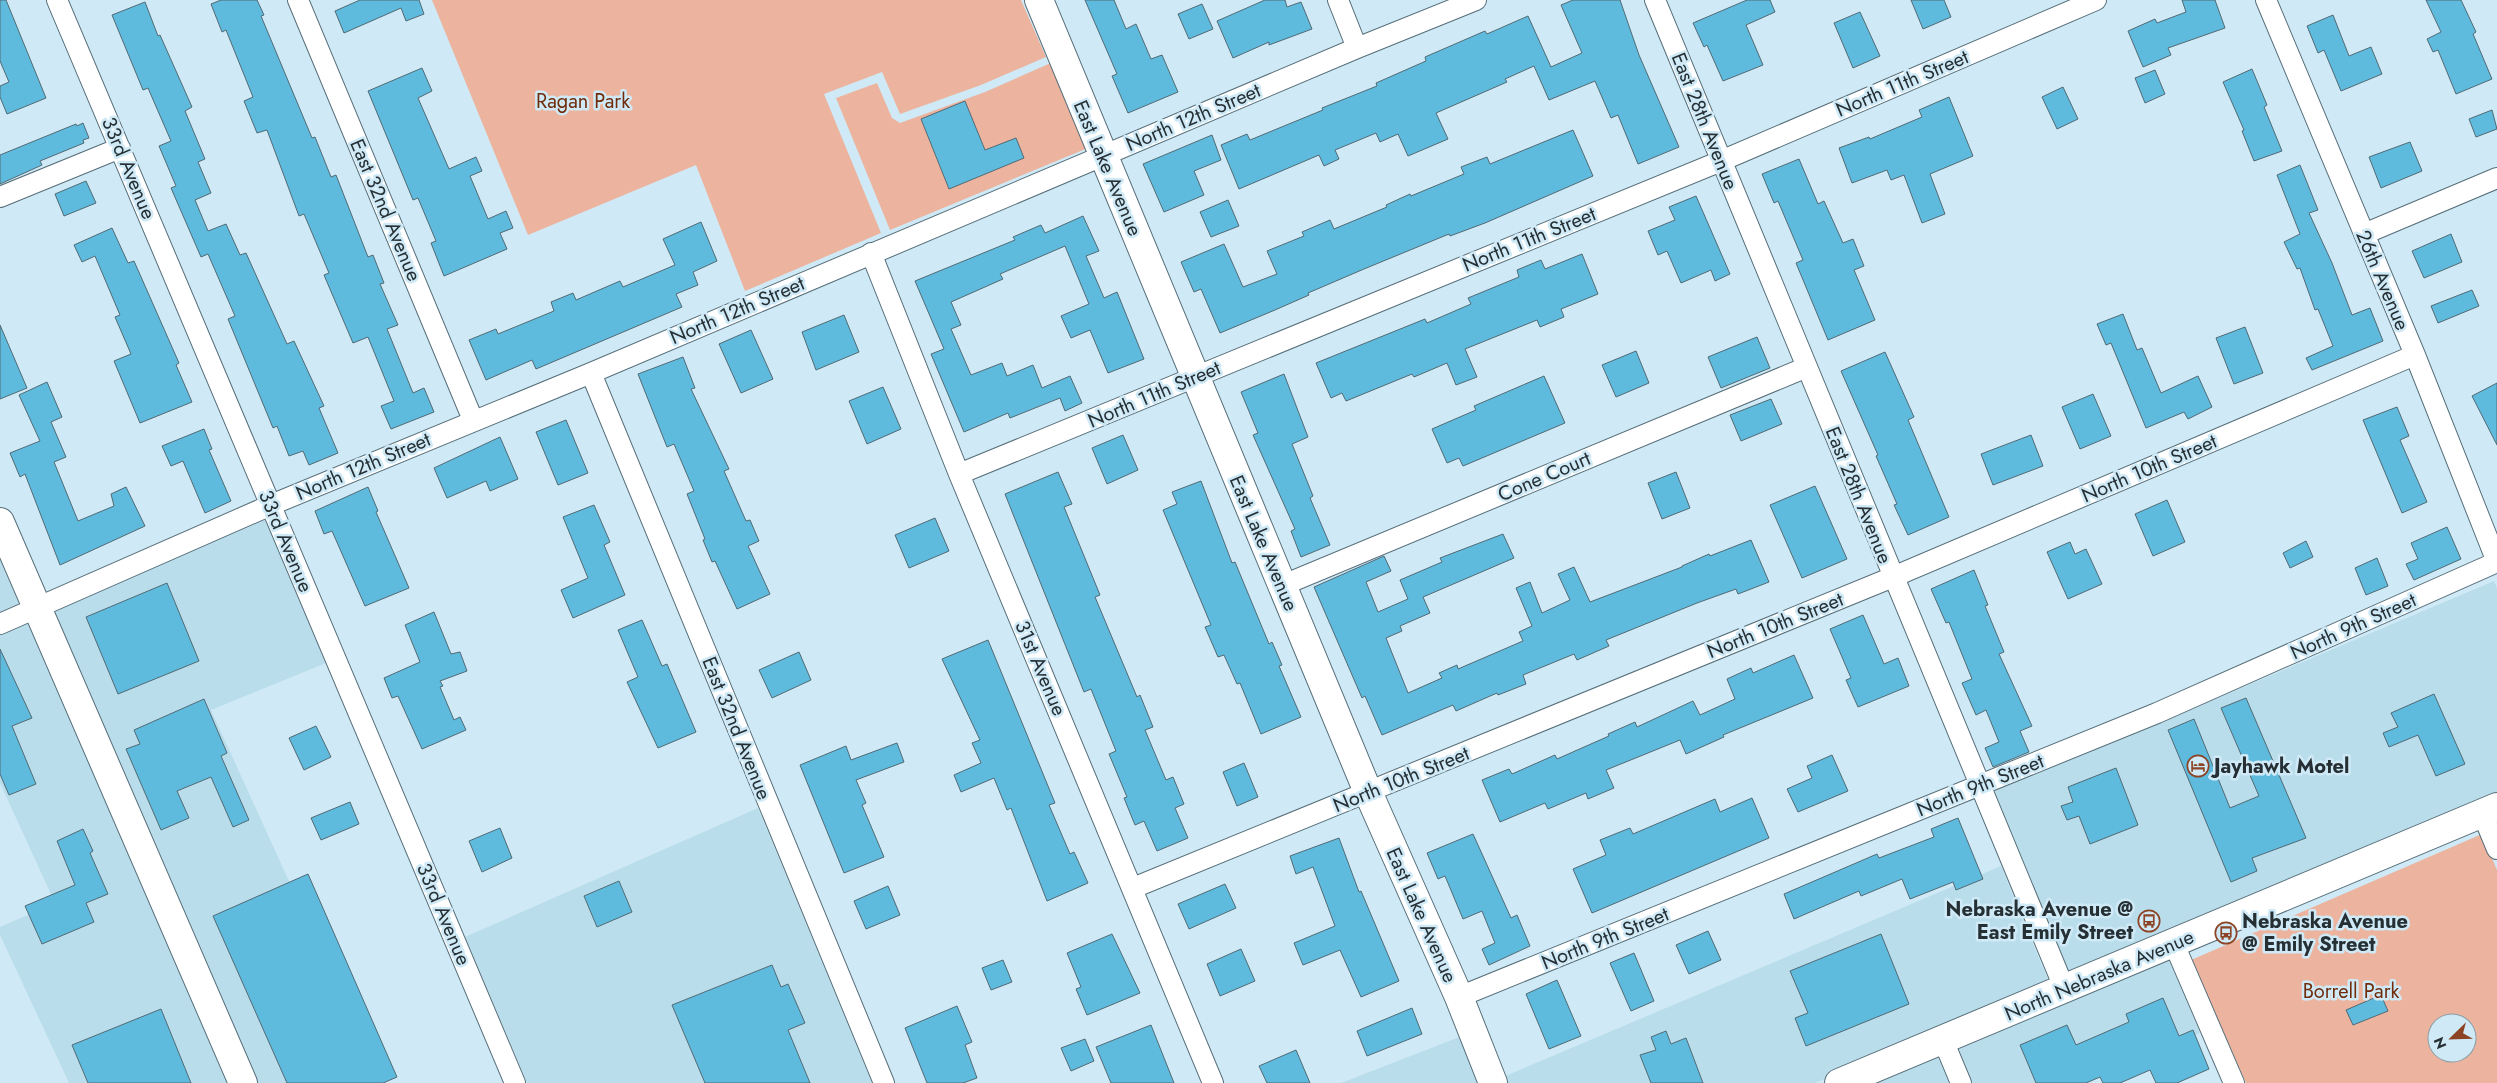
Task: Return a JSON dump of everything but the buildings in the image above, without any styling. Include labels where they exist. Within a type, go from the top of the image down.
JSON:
[{"type":"main road","name":"East Lake Avenue","points":[[1039,0],[1281,586],[1368,792],[1459,997],[1494,1083]]},
{"type":"main road","points":[[0,522],[36,609],[243,1083]]},
{"type":"main road","name":"North Nebraska Avenue","points":[[1840,1083],[2490,810]]},
{"type":"street","name":"33rd Avenue","points":[[57,0],[515,1083]]},
{"type":"street","name":"East 32nd Avenue","points":[[298,0],[473,420]]},
{"type":"street","points":[[1338,0],[1357,48]]},
{"type":"street","name":"North 12th Street","points":[[0,624],[271,505],[473,420],[591,373],[1357,48],[1476,0]]},
{"type":"street","name":"East 28th Avenue","points":[[1655,0],[2064,990]]},
{"type":"street","name":"North 11th Street","points":[[959,474],[1721,161],[2096,0]]},
{"type":"street","name":"26th Avenue","points":[[2266,0],[2415,355],[2497,562]]},
{"type":"street","points":[[0,197],[120,148]]},
{"type":"street","points":[[2364,234],[2497,178]]},
{"type":"street","name":"31st Avenue","points":[[871,253],[959,474],[1213,1083]]},
{"type":"street","name":"North 10th Street","points":[[1133,888],[1893,577],[2415,355]]},
{"type":"street","name":"Cone Court","points":[[1281,586],[1807,367]]},
{"type":"street","name":"East 32nd Avenue","points":[[591,373],[884,1083]]},
{"type":"street","name":"North 9th Street","points":[[1459,997],[2157,713],[2497,562]]},
{"type":"street","points":[[2490,810],[2497,848]]},
{"type":"street","points":[[2174,944],[2234,1083]]},
{"type":"street","points":[[1943,1040],[1961,1083]]},
{"type":"shaded area","points":[[265,519],[326,663],[211,710],[324,958],[378,1083],[255,1083],[50,613]]},
{"type":"shaded area","points":[[0,550],[22,604],[0,613]]},
{"type":"shaded area","points":[[2494,581],[2497,588],[2497,797],[2071,976],[1993,790],[2161,722]]},
{"type":"shaded area","points":[[30,622],[231,1083],[69,1083],[0,935],[0,927],[55,903],[0,783],[0,634]]},
{"type":"shaded area","points":[[758,808],[872,1083],[527,1083],[465,937]]},
{"type":"shaded area","points":[[2001,866],[2050,985],[1815,1083],[1505,1083],[1503,1077]]},
{"type":"shaded area","points":[[2168,957],[2200,1033],[2085,1083],[1973,1083],[1957,1044]]},
{"type":"shaded area","points":[[1462,1036],[1482,1083],[1341,1083]]},
{"type":"shaded area","points":[[1936,1053],[1949,1083],[1865,1083]]},
{"type":"green space","name":"Ragan Park","points":[[432,0],[1021,0],[1046,57],[981,85],[900,114],[882,72],[824,94],[881,233],[745,291],[696,165],[528,235]]},
{"type":"green space","points":[[1053,62],[1088,148],[890,230],[836,98],[877,83],[892,118],[900,123],[985,92]]},
{"type":"green space","name":"Borrell Park","points":[[2482,834],[2497,870],[2497,1083],[2246,1083],[2191,960]]},
{"type":"place","name":"Jayhawk Motel","points":[[2198,766]]},
{"type":"place","name":"Nebraska Avenue @ East Emily Street","points":[[2149,921]]},
{"type":"place","name":"Nebraska Avenue @ Emily Street","points":[[2226,933]]}]
